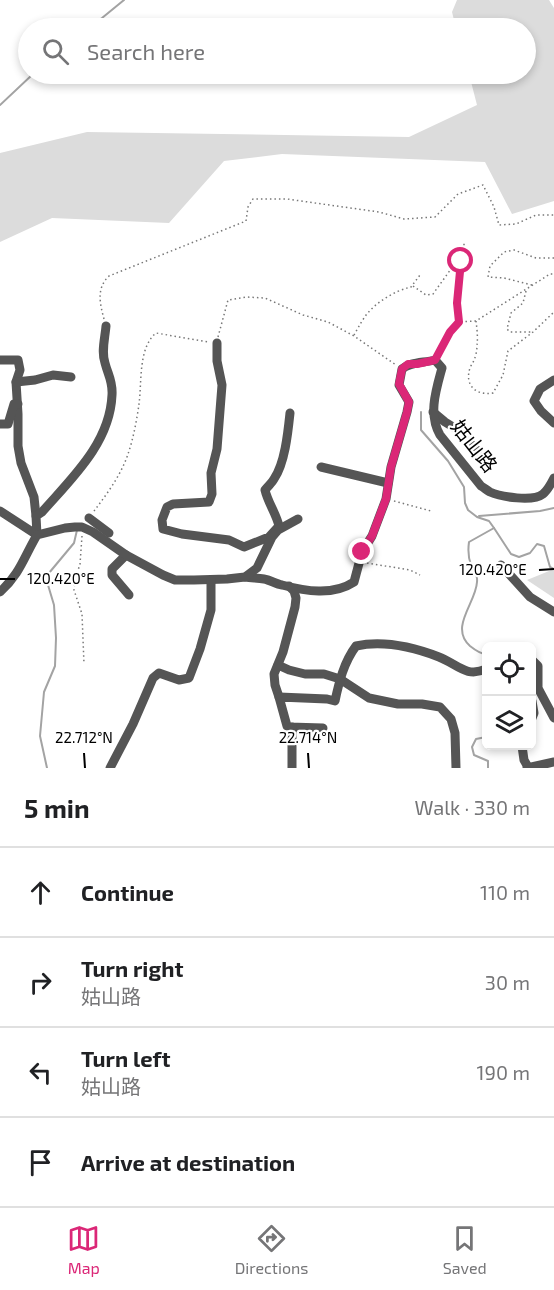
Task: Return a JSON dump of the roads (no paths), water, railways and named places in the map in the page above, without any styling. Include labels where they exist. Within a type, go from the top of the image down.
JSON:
[{"type":"street","points":[[36,516],[92,455],[100,438],[110,409],[112,394],[112,380],[104,362],[106,326]]},
{"type":"street","points":[[217,343],[217,361],[222,385],[217,449],[211,473],[212,494],[209,502],[173,504],[167,507],[162,520],[163,529],[182,534],[229,540],[244,547],[269,537],[279,526],[265,490],[275,478],[280,466],[290,413]]},
{"type":"street","points":[[0,360],[18,360],[20,370],[16,382],[18,446],[21,463],[34,497],[37,535],[24,563],[9,584],[0,592]]},
{"type":"street","name":"姑山路","points":[[388,483],[409,402],[399,384],[402,369],[408,364],[435,360],[442,368],[433,412],[435,426],[482,486],[489,492],[531,499],[541,496],[554,478]]},
{"type":"street","points":[[16,382],[53,375],[71,377]]},
{"type":"street","points":[[554,380],[540,389],[534,401],[554,423]]},
{"type":"street","points":[[0,424],[8,424],[14,404],[18,404]]},
{"type":"street","points":[[433,412],[458,430],[488,462]]},
{"type":"street","points":[[0,511],[37,535],[65,528],[82,527],[126,555],[175,580],[245,577],[326,591],[344,588],[354,582],[362,552],[372,536],[386,499],[388,483],[321,467]]},
{"type":"street","points":[[89,518],[109,533]]},
{"type":"street","points":[[245,577],[257,567],[278,530],[298,519]]},
{"type":"street","points":[[126,555],[112,568],[112,574],[129,595]]},
{"type":"street","points":[[501,565],[530,597],[554,612]]},
{"type":"street","points":[[110,768],[153,678],[159,673],[179,680],[189,678],[211,610],[211,580]]},
{"type":"street","points":[[289,586],[296,598],[295,608],[274,674],[275,685],[287,726],[323,728]]},
{"type":"street","points":[[332,712],[340,679],[350,654],[356,646],[381,643],[407,647],[440,657],[465,671],[473,673],[482,670]]},
{"type":"street","points":[[536,664],[538,666],[538,688],[554,718]]},
{"type":"street","points":[[278,665],[305,674],[324,674],[340,679],[369,698],[398,704],[440,707],[451,719],[455,733],[456,768]]},
{"type":"street","points":[[279,697],[335,701]]},
{"type":"street","points":[[292,727],[292,768]]},
{"type":"street","points":[[523,750],[527,768],[554,762]]},
{"type":"waterway","points":[[102,18],[124,0]]},
{"type":"waterway","points":[[0,105],[22,84]]},
{"type":"waterway","points":[[421,412],[421,430],[448,461],[464,487],[468,510],[477,517],[489,521],[494,528]]},
{"type":"waterway","points":[[479,516],[554,508]]},
{"type":"waterway","points":[[482,653],[470,646],[464,639],[462,631],[465,615],[477,582],[469,559],[469,542],[494,528],[511,554],[519,557],[530,553],[537,544],[544,546],[550,567],[554,569]]},
{"type":"waterway","points":[[47,768],[40,736],[44,692],[55,666],[56,638],[54,605],[48,585],[49,573],[74,543],[77,530]]},
{"type":"waterway","points":[[482,738],[476,739],[472,747],[474,755],[488,761],[488,768]]}]
